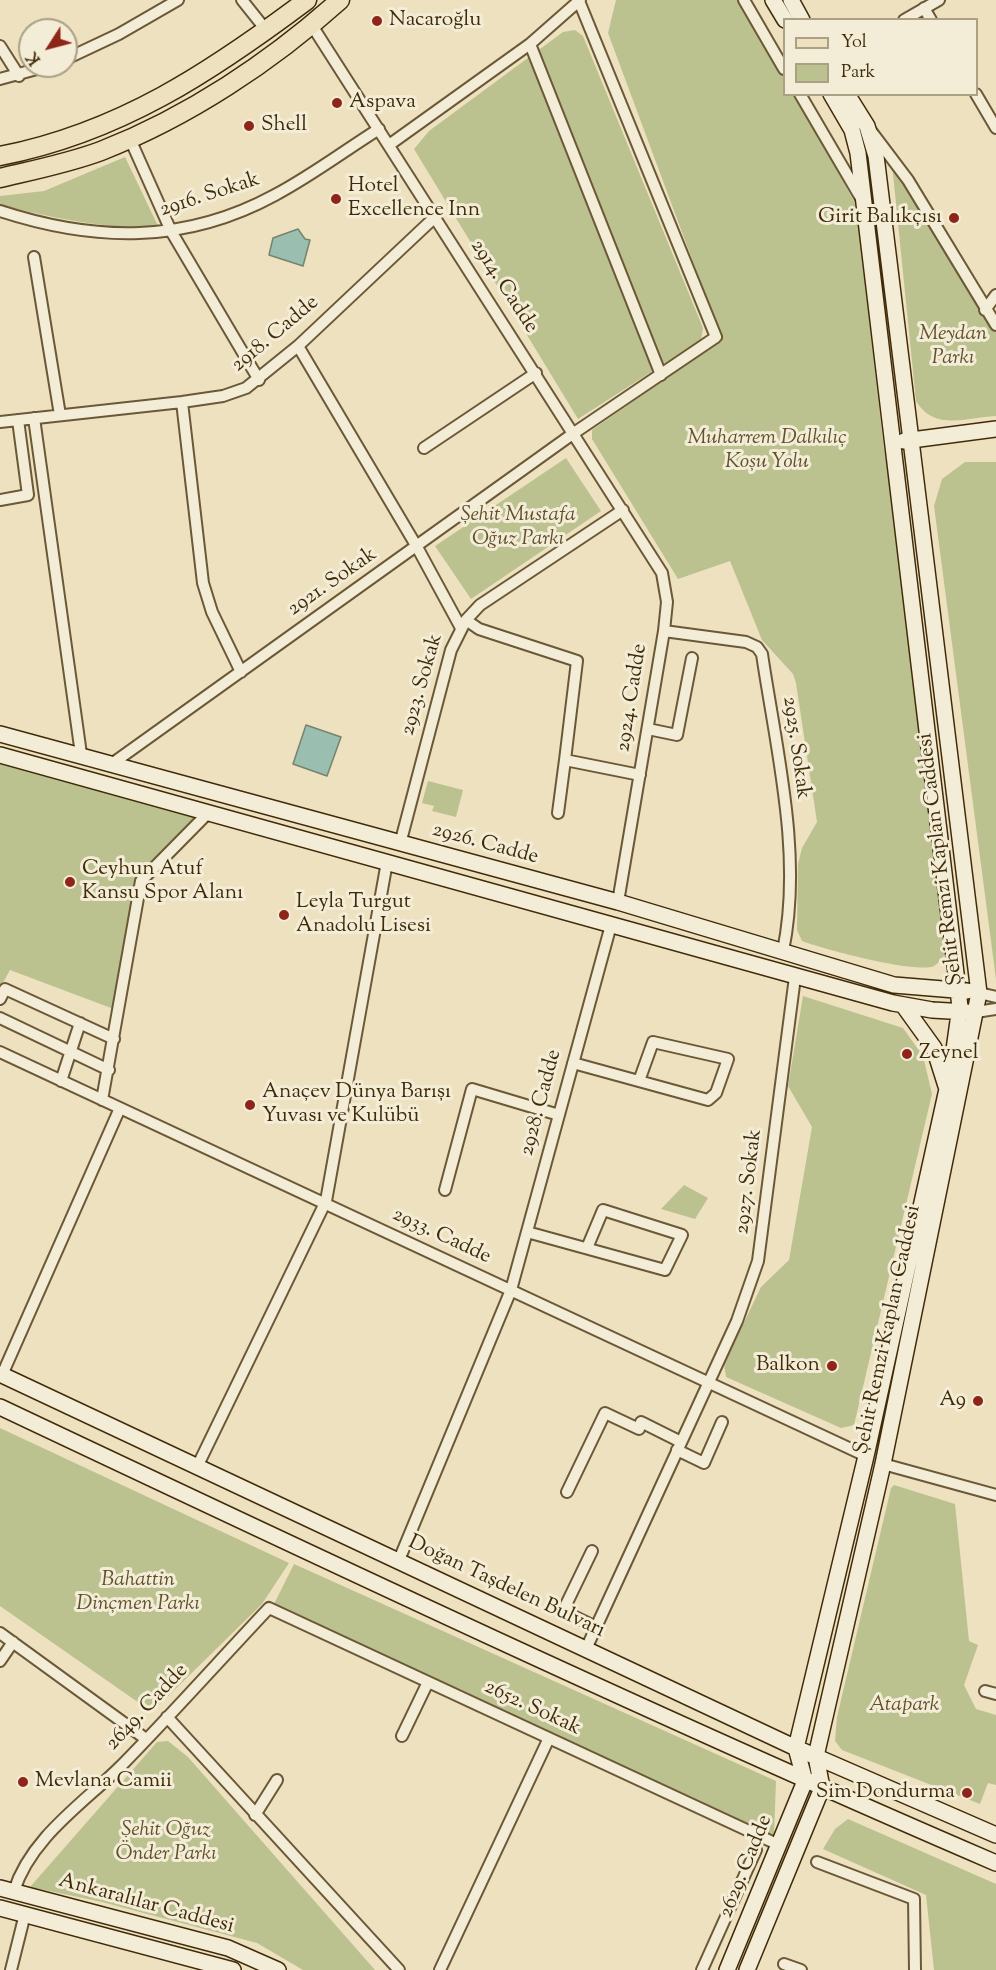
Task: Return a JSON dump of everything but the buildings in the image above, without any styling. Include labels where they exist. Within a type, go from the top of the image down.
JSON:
[{"type":"main road","points":[[0,156],[57,143],[132,113],[199,75],[307,0]]},
{"type":"main road","points":[[0,178],[83,157],[130,139],[213,93],[312,24],[340,0]]},
{"type":"main road","points":[[773,0],[784,18]]},
{"type":"main road","points":[[791,0],[801,18]]},
{"type":"main road","name":"Şehit Remzi Kaplan Caddesi","points":[[796,1748],[866,1456],[947,1089],[959,1013],[959,990],[856,140],[832,96]]},
{"type":"main road","name":"Şehit Remzi Kaplan Caddesi","points":[[816,1756],[883,1464],[979,993],[876,156],[867,126],[848,96]]},
{"type":"main road","points":[[894,442],[996,429]]},
{"type":"main road","name":"2926. Cadde","points":[[0,734],[81,754],[400,844],[618,902],[894,985],[926,990],[959,990],[979,993]]},
{"type":"main road","name":"2926. Cadde","points":[[0,755],[795,977],[903,1005],[959,1013],[976,1012]]},
{"type":"main road","points":[[611,925],[618,902]]},
{"type":"main road","points":[[903,1005],[934,1048],[942,1066],[947,1089]]},
{"type":"main road","name":"Doğan Taşdelen Bulvarı","points":[[1,1375],[796,1748],[996,1835]]},
{"type":"main road","points":[[0,1407],[535,1658],[805,1781],[996,1863]]},
{"type":"main road","points":[[866,1456],[883,1464]]},
{"type":"main road","points":[[796,1748],[805,1781]]},
{"type":"main road","points":[[816,1756],[822,1788]]},
{"type":"main road","name":"2629. Cadde","points":[[726,1970],[805,1781]]},
{"type":"main road","name":"2629. Cadde","points":[[747,1970],[822,1788]]},
{"type":"main road","name":"Ankaralılar Caddesi","points":[[7,1889],[228,1948],[278,1970]]},
{"type":"main road","name":"Ankaralılar Caddesi","points":[[0,1908],[233,1970]]},
{"type":"street","points":[[242,0],[266,30]]},
{"type":"street","points":[[389,146],[530,44],[580,0]]},
{"type":"street","name":"2921. Sokak","points":[[113,763],[574,433],[716,337],[580,0]]},
{"type":"street","points":[[744,0],[783,67]]},
{"type":"street","points":[[906,18],[939,0]]},
{"type":"street","points":[[78,53],[119,34],[176,1]]},
{"type":"street","points":[[924,8],[930,18]]},
{"type":"street","name":"2914. Cadde","points":[[312,24],[623,510]]},
{"type":"street","points":[[530,44],[661,375]]},
{"type":"street","points":[[0,46],[18,73]]},
{"type":"street","points":[[0,79],[18,75]]},
{"type":"street","points":[[801,96],[862,200]]},
{"type":"street","points":[[977,96],[996,128]]},
{"type":"street","points":[[867,126],[908,180],[996,325]]},
{"type":"street","name":"2916. Sokak","points":[[0,211],[34,221],[96,232],[143,235],[171,231],[257,204],[288,188],[379,129]]},
{"type":"street","points":[[130,139],[171,231],[259,380]]},
{"type":"street","name":"2918. Cadde","points":[[0,422],[224,396],[259,380],[435,217]]},
{"type":"street","points":[[34,257],[60,415]]},
{"type":"street","points":[[985,310],[996,295]]},
{"type":"street","points":[[298,346],[463,624],[577,661],[558,813]]},
{"type":"street","points":[[424,448],[536,373]]},
{"type":"street","points":[[182,402],[204,583],[212,612],[241,672]]},
{"type":"street","points":[[34,418],[81,754]]},
{"type":"street","points":[[0,500],[28,495],[18,420]]},
{"type":"street","name":"2923. Sokak","points":[[400,844],[451,650],[463,624],[480,605],[623,510]]},
{"type":"street","name":"2924. Cadde","points":[[618,902],[664,632],[667,602],[662,573],[623,510]]},
{"type":"street","name":"2925. Sokak","points":[[664,632],[746,642],[757,647],[762,654],[789,846],[789,909],[783,951]]},
{"type":"street","points":[[648,729],[677,735],[692,658]]},
{"type":"street","points":[[565,760],[640,775]]},
{"type":"street","points":[[102,1100],[141,880],[209,812]]},
{"type":"street","points":[[197,1467],[324,1204],[387,862]]},
{"type":"street","name":"2928. Cadde","points":[[399,1560],[511,1290],[611,925]]},
{"type":"street","name":"2927. Sokak","points":[[586,1649],[743,1307],[759,1261],[795,977]]},
{"type":"street","points":[[0,999],[5,989],[114,1039]]},
{"type":"street","points":[[979,993],[996,997]]},
{"type":"street","points":[[976,1012],[996,1009]]},
{"type":"street","points":[[0,1018],[109,1070]]},
{"type":"street","points":[[61,1081],[80,1023]]},
{"type":"street","points":[[573,1063],[708,1100],[716,1093],[728,1059],[653,1042],[639,1081]]},
{"type":"street","name":"2933. Cadde","points":[[0,1052],[866,1456]]},
{"type":"street","points":[[445,1190],[472,1089],[559,1115]]},
{"type":"street","points":[[1,1375],[120,1108]]},
{"type":"street","points":[[527,1232],[665,1270],[682,1234],[603,1210],[587,1248]]},
{"type":"street","points":[[567,1492],[605,1413],[639,1429],[641,1422],[704,1463],[722,1422]]},
{"type":"street","points":[[883,1464],[996,1494]]},
{"type":"street","points":[[592,1551],[563,1611],[596,1627]]},
{"type":"street","name":"2652. Sokak","points":[[268,1608],[779,1845]]},
{"type":"street","name":"2649. Cadde","points":[[7,1889],[55,1828],[167,1718],[268,1608]]},
{"type":"street","points":[[0,1633],[146,1739]]},
{"type":"street","points":[[0,1660],[13,1642]]},
{"type":"street","points":[[402,1736],[428,1682]]},
{"type":"street","points":[[167,1718],[399,1970]]},
{"type":"street","points":[[440,1970],[549,1738]]},
{"type":"street","points":[[255,1815],[277,1780]]},
{"type":"street","points":[[726,1970],[704,1965],[756,1850]]},
{"type":"street","points":[[817,1862],[914,1899],[915,1970]]},
{"type":"street","points":[[10,1970],[25,1914]]},
{"type":"street","points":[[784,1964],[801,1970]]},
{"type":"green space","name":"Muharrem Dalkılıç Koşu Yolu","points":[[616,0],[738,0],[783,75],[783,96],[796,96],[856,205],[884,449],[900,533],[944,932],[944,956],[934,966],[924,968],[890,964],[848,955],[802,941],[797,930],[798,864],[802,848],[817,822],[793,674],[762,640],[730,561],[678,579],[592,439],[592,430],[722,340],[608,33]]},
{"type":"green space","points":[[575,30],[583,36],[703,328],[701,340],[578,419],[414,149],[429,131],[563,32]]},
{"type":"green space","points":[[125,157],[159,228],[119,227],[79,222],[0,205],[0,196],[44,191]]},
{"type":"green space","name":"Meydan Parkı","points":[[892,164],[996,333],[996,416],[962,420],[941,419],[923,410],[916,401]]},
{"type":"green space","name":"Şehit Mustafa Oğuz Parkı","points":[[566,458],[601,511],[471,599],[435,546]]},
{"type":"green space","points":[[965,462],[996,462],[996,979],[934,506],[942,479]]},
{"type":"green space","name":"Ceyhun Atuf Kansu Spor Alanı","points":[[0,755],[209,812],[147,872],[119,1011],[10,970],[0,988]]},
{"type":"green space","points":[[428,781],[463,790],[456,817],[432,811],[434,806],[422,803]]},
{"type":"green space","points":[[803,996],[903,1028],[923,1056],[932,1094],[854,1425],[841,1428],[726,1377],[724,1364],[761,1287],[789,1260],[812,1127],[788,1086]]},
{"type":"green space","points":[[684,1185],[708,1198],[695,1219],[661,1209]]},
{"type":"green space","name":"Bahattin Dinçmen Parkı","points":[[0,1428],[289,1563],[262,1604],[152,1712],[0,1606]]},
{"type":"green space","name":"Atapark","points":[[894,1485],[955,1504],[969,1641],[978,1645],[964,1685],[976,1709],[996,1715],[996,1785],[988,1783],[980,1804],[842,1750],[835,1741],[837,1717],[891,1488]]},
{"type":"green space","points":[[294,1564],[776,1781],[774,1836],[274,1604]]},
{"type":"green space","name":"Şehit Oğuz Önder Parkı","points":[[168,1741],[188,1757],[375,1970],[303,1970],[257,1943],[102,1902],[30,1887],[157,1742]]},
{"type":"green space","points":[[848,1819],[996,1884],[996,1970],[934,1970],[926,1895],[823,1849],[835,1829]]},
{"type":"shaded area","points":[[298,229],[305,239],[310,240],[303,266],[269,255],[273,238]]},
{"type":"shaded area","points":[[306,725],[341,737],[327,776],[293,764]]},
{"type":"place","name":"Nacaroğlu","points":[[377,21]]},
{"type":"place","name":"Aspava","points":[[337,103]]},
{"type":"place","name":"Shell","points":[[249,126]]},
{"type":"place","name":"Hotel Excellence Inn","points":[[336,199]]},
{"type":"place","name":"Girit Balıkçısı","points":[[954,218]]},
{"type":"place","name":"Ceyhun Atuf Kansu Spor Alanı","points":[[70,882]]},
{"type":"place","name":"Leyla Turgut Anadolu Lisesi","points":[[284,915]]},
{"type":"place","name":"Zeynel","points":[[907,1054]]},
{"type":"place","name":"Anaçev Dünya Barışı Yuvası ve Kulübü","points":[[250,1105]]},
{"type":"place","name":"Balkon","points":[[832,1366]]},
{"type":"place","name":"A9","points":[[978,1401]]},
{"type":"place","name":"Mevlana Camii","points":[[23,1782]]},
{"type":"place","name":"Sim Dondurma","points":[[967,1793]]}]
